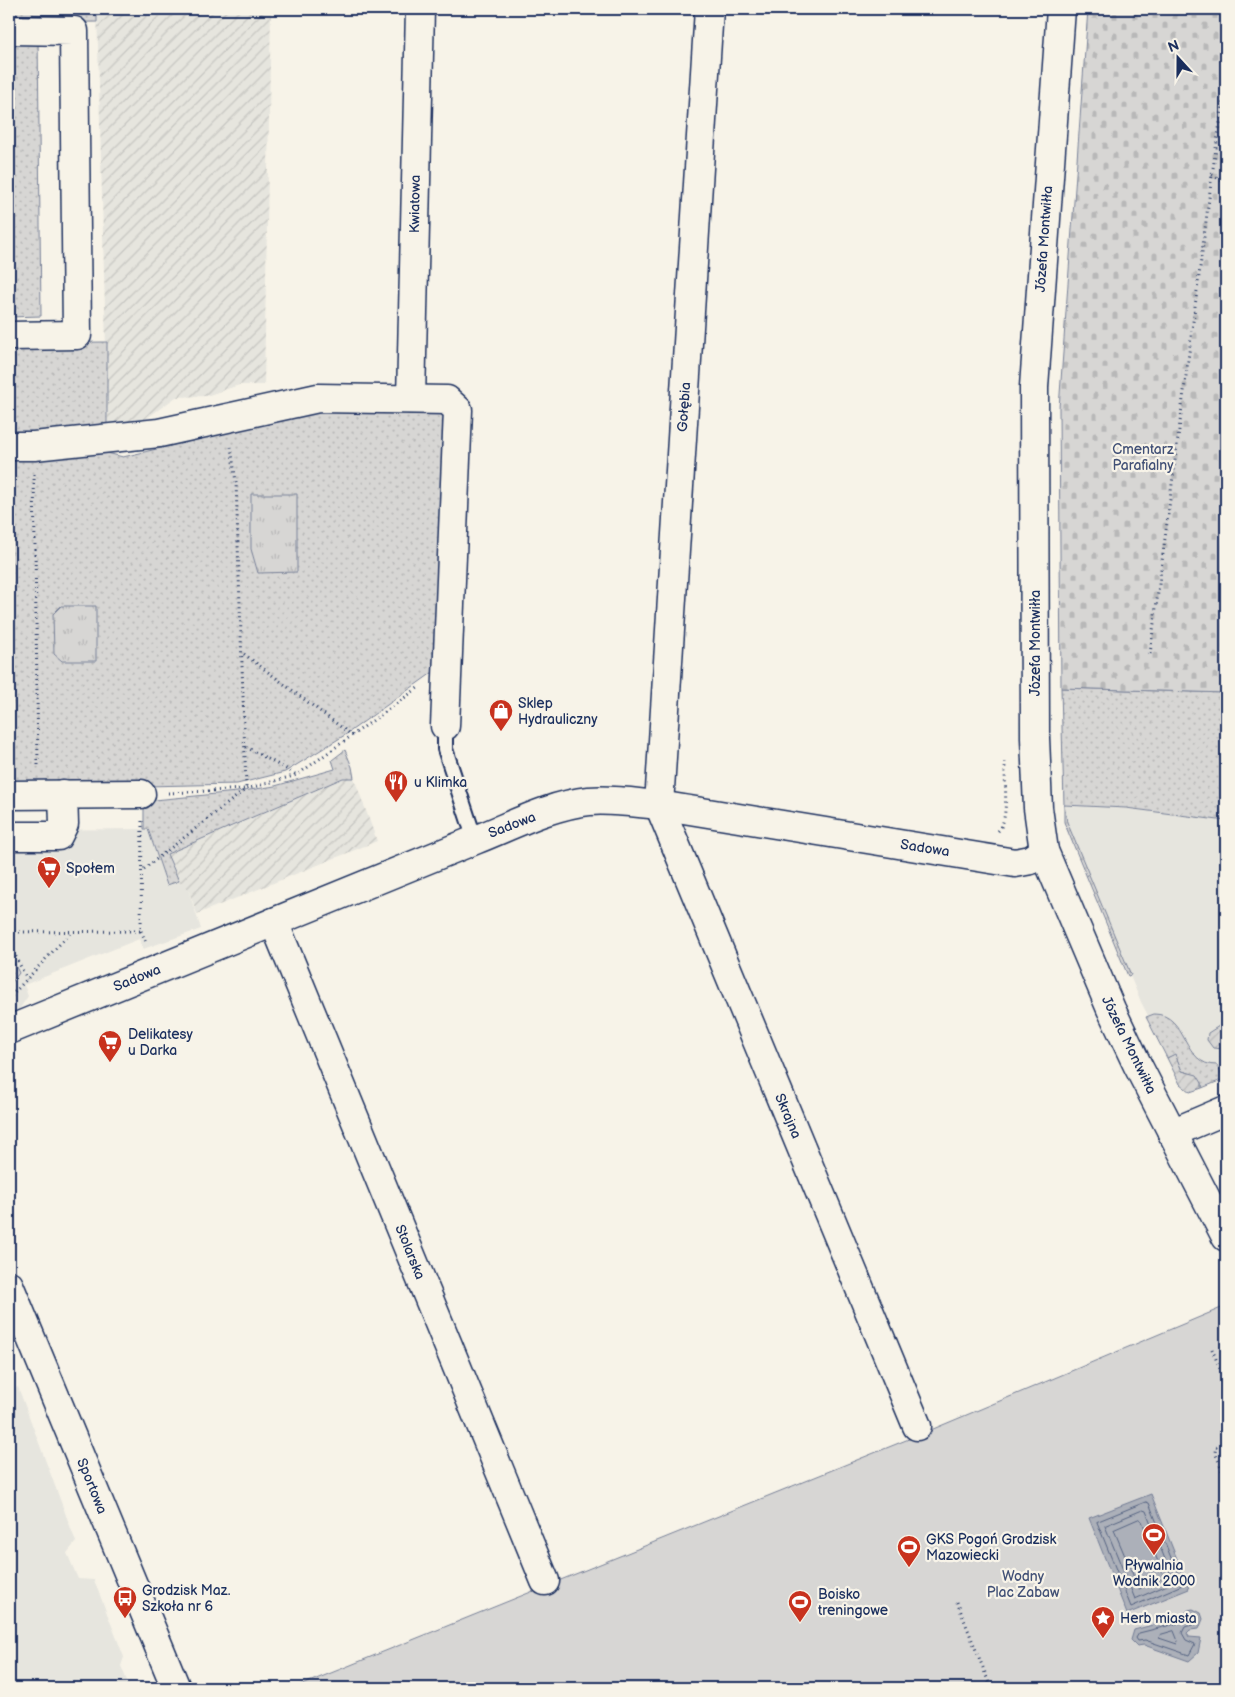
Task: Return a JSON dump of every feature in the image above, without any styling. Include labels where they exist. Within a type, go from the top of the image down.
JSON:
[{"type":"street","name":"Kwiatowa","points":[[411,399],[420,9]]},
{"type":"street","name":"Gołębia","points":[[659,806],[709,9]]},
{"type":"street","name":"Józefa Montwiłła","points":[[1061,9],[1034,387],[1035,738],[1038,808],[1044,851],[1111,1009],[1226,1237]]},
{"type":"street","points":[[9,30],[74,31],[78,335],[9,336]]},
{"type":"street","points":[[21,446],[160,434],[318,398],[447,400],[458,410],[445,726]]},
{"type":"street","points":[[9,836],[58,836],[64,824],[50,794]]},
{"type":"street","points":[[9,795],[141,794]]},
{"type":"street","name":"Sadowa","points":[[9,1030],[475,840],[551,810],[588,801],[622,801],[659,806],[1015,863],[1031,860],[1044,851]]},
{"type":"street","name":"Skrajna","points":[[659,806],[916,1426]]},
{"type":"street","name":"Stolarska","points":[[274,922],[545,1581]]},
{"type":"street","points":[[1172,1133],[1226,1110]]},
{"type":"street","name":"Sportowa","points":[[9,1284],[176,1688]]},
{"type":"lane","points":[[445,726],[445,750],[475,840]]},
{"type":"path","points":[[1150,654],[1212,175],[1226,83]]},
{"type":"path","points":[[1212,175],[1226,183]]},
{"type":"path","points":[[228,419],[236,482],[244,654],[246,789]]},
{"type":"path","points":[[21,446],[50,794]]},
{"type":"path","points":[[244,654],[353,736]]},
{"type":"path","points":[[157,969],[141,931],[143,869],[141,794],[246,789],[297,775],[447,667]]},
{"type":"path","points":[[246,746],[297,775]]},
{"type":"path","points":[[993,835],[1001,830],[1004,821],[1004,752]]},
{"type":"path","points":[[143,869],[246,789]]},
{"type":"path","points":[[9,998],[72,931]]},
{"type":"path","points":[[9,932],[141,931]]},
{"type":"path","points":[[9,943],[27,979]]},
{"type":"path","points":[[1221,1056],[1226,1067]]},
{"type":"path","points":[[1212,1349],[1226,1384]]},
{"type":"path","points":[[1226,1458],[1222,1448],[1216,1448],[1215,1452],[1226,1480]]},
{"type":"path","points":[[957,1602],[991,1688]]},
{"type":"shaded area","points":[[97,9],[271,9],[264,385],[239,385],[206,396],[176,397],[140,423],[108,423]]},
{"type":"shaded area","points":[[343,778],[354,778],[377,841],[197,914],[188,889],[181,885],[167,854]]},
{"type":"shaded area","points":[[1065,805],[1126,808],[1226,821],[1226,1077],[1196,1088],[1178,1073],[1141,1002],[1065,822]]},
{"type":"shaded area","points":[[148,829],[167,885],[179,881],[188,889],[201,929],[143,949],[139,939],[24,985],[28,996],[18,1011],[9,1014],[9,830]]},
{"type":"shaded area","points":[[18,1387],[76,1542],[67,1553],[78,1579],[94,1580],[124,1657],[121,1666],[129,1686],[135,1688],[9,1688],[9,1391]]},
{"type":"green space","points":[[9,9],[97,9],[97,22],[9,23]]},
{"type":"green space","name":"Cmentarz Parafialny","points":[[1088,9],[1226,9],[1226,693],[1061,688],[1059,408]]},
{"type":"green space","points":[[9,36],[38,36],[41,316],[9,317]]},
{"type":"green space","points":[[107,342],[107,432],[9,439],[9,343]]},
{"type":"green space","points":[[347,404],[440,412],[446,418],[439,668],[345,735],[285,772],[237,784],[9,789],[9,450],[99,451],[123,457]]},
{"type":"green space","points":[[251,494],[297,494],[297,572],[258,573],[251,549]]},
{"type":"green space","points":[[61,606],[96,606],[96,661],[62,661],[54,654],[53,614]]},
{"type":"green space","points":[[1061,688],[1226,693],[1226,821],[1126,808],[1064,805]]},
{"type":"green space","points":[[345,750],[354,778],[343,778],[167,854],[179,881],[167,885],[148,829],[144,829],[144,801],[237,792],[275,786],[335,769],[332,760]]},
{"type":"green space","points":[[1064,805],[1067,822],[1131,975],[1128,976],[1064,822]]},
{"type":"green space","points":[[9,953],[19,973],[9,986]]},
{"type":"green space","points":[[1154,1014],[1165,1016],[1173,1022],[1197,1057],[1206,1063],[1217,1065],[1224,1079],[1202,1088],[1202,1083],[1189,1073],[1182,1071],[1175,1055],[1167,1058],[1146,1017]]},
{"type":"green space","points":[[1219,1026],[1221,1030],[1226,1028],[1226,1036],[1220,1039],[1219,1043],[1224,1049],[1213,1048],[1207,1040],[1208,1033]]},
{"type":"green space","points":[[1175,1054],[1182,1071],[1197,1075],[1202,1083],[1202,1088],[1190,1092],[1180,1084],[1167,1058]]},
{"type":"green space","name":"GKS Pogoń Grodzisk Mazowiecki","points":[[1226,1306],[1226,1688],[294,1688],[926,1432]]},
{"type":"water","points":[[1151,1494],[1189,1589],[1127,1614],[1089,1518]]},
{"type":"water","points":[[1193,1609],[1201,1613],[1203,1619],[1199,1629],[1190,1630],[1187,1633],[1189,1637],[1201,1638],[1198,1653],[1189,1661],[1144,1645],[1137,1646],[1131,1640],[1134,1630],[1182,1617],[1188,1610]]},
{"type":"place","name":"Sklep Hydrauliczny","points":[[501,732]]},
{"type":"place","name":"u Klimka","points":[[396,803]]},
{"type":"place","name":"Społem","points":[[49,889]]},
{"type":"place","name":"Delikatesy u Darka","points":[[110,1063]]},
{"type":"place","name":"Pływalnia Wodnik 2000","points":[[1154,1556]]},
{"type":"place","name":"GKS Pogoń Grodzisk Mazowiecki","points":[[909,1568]]},
{"type":"place","name":"Grodzisk Maz. Szkoła nr 6","points":[[125,1619]]},
{"type":"place","name":"Boisko treningowe","points":[[800,1623]]},
{"type":"place","name":"Herb miasta","points":[[1103,1639]]},
{"type":"park label","name":"Wodny Plac Zabaw","points":[[1023,1584]]}]
